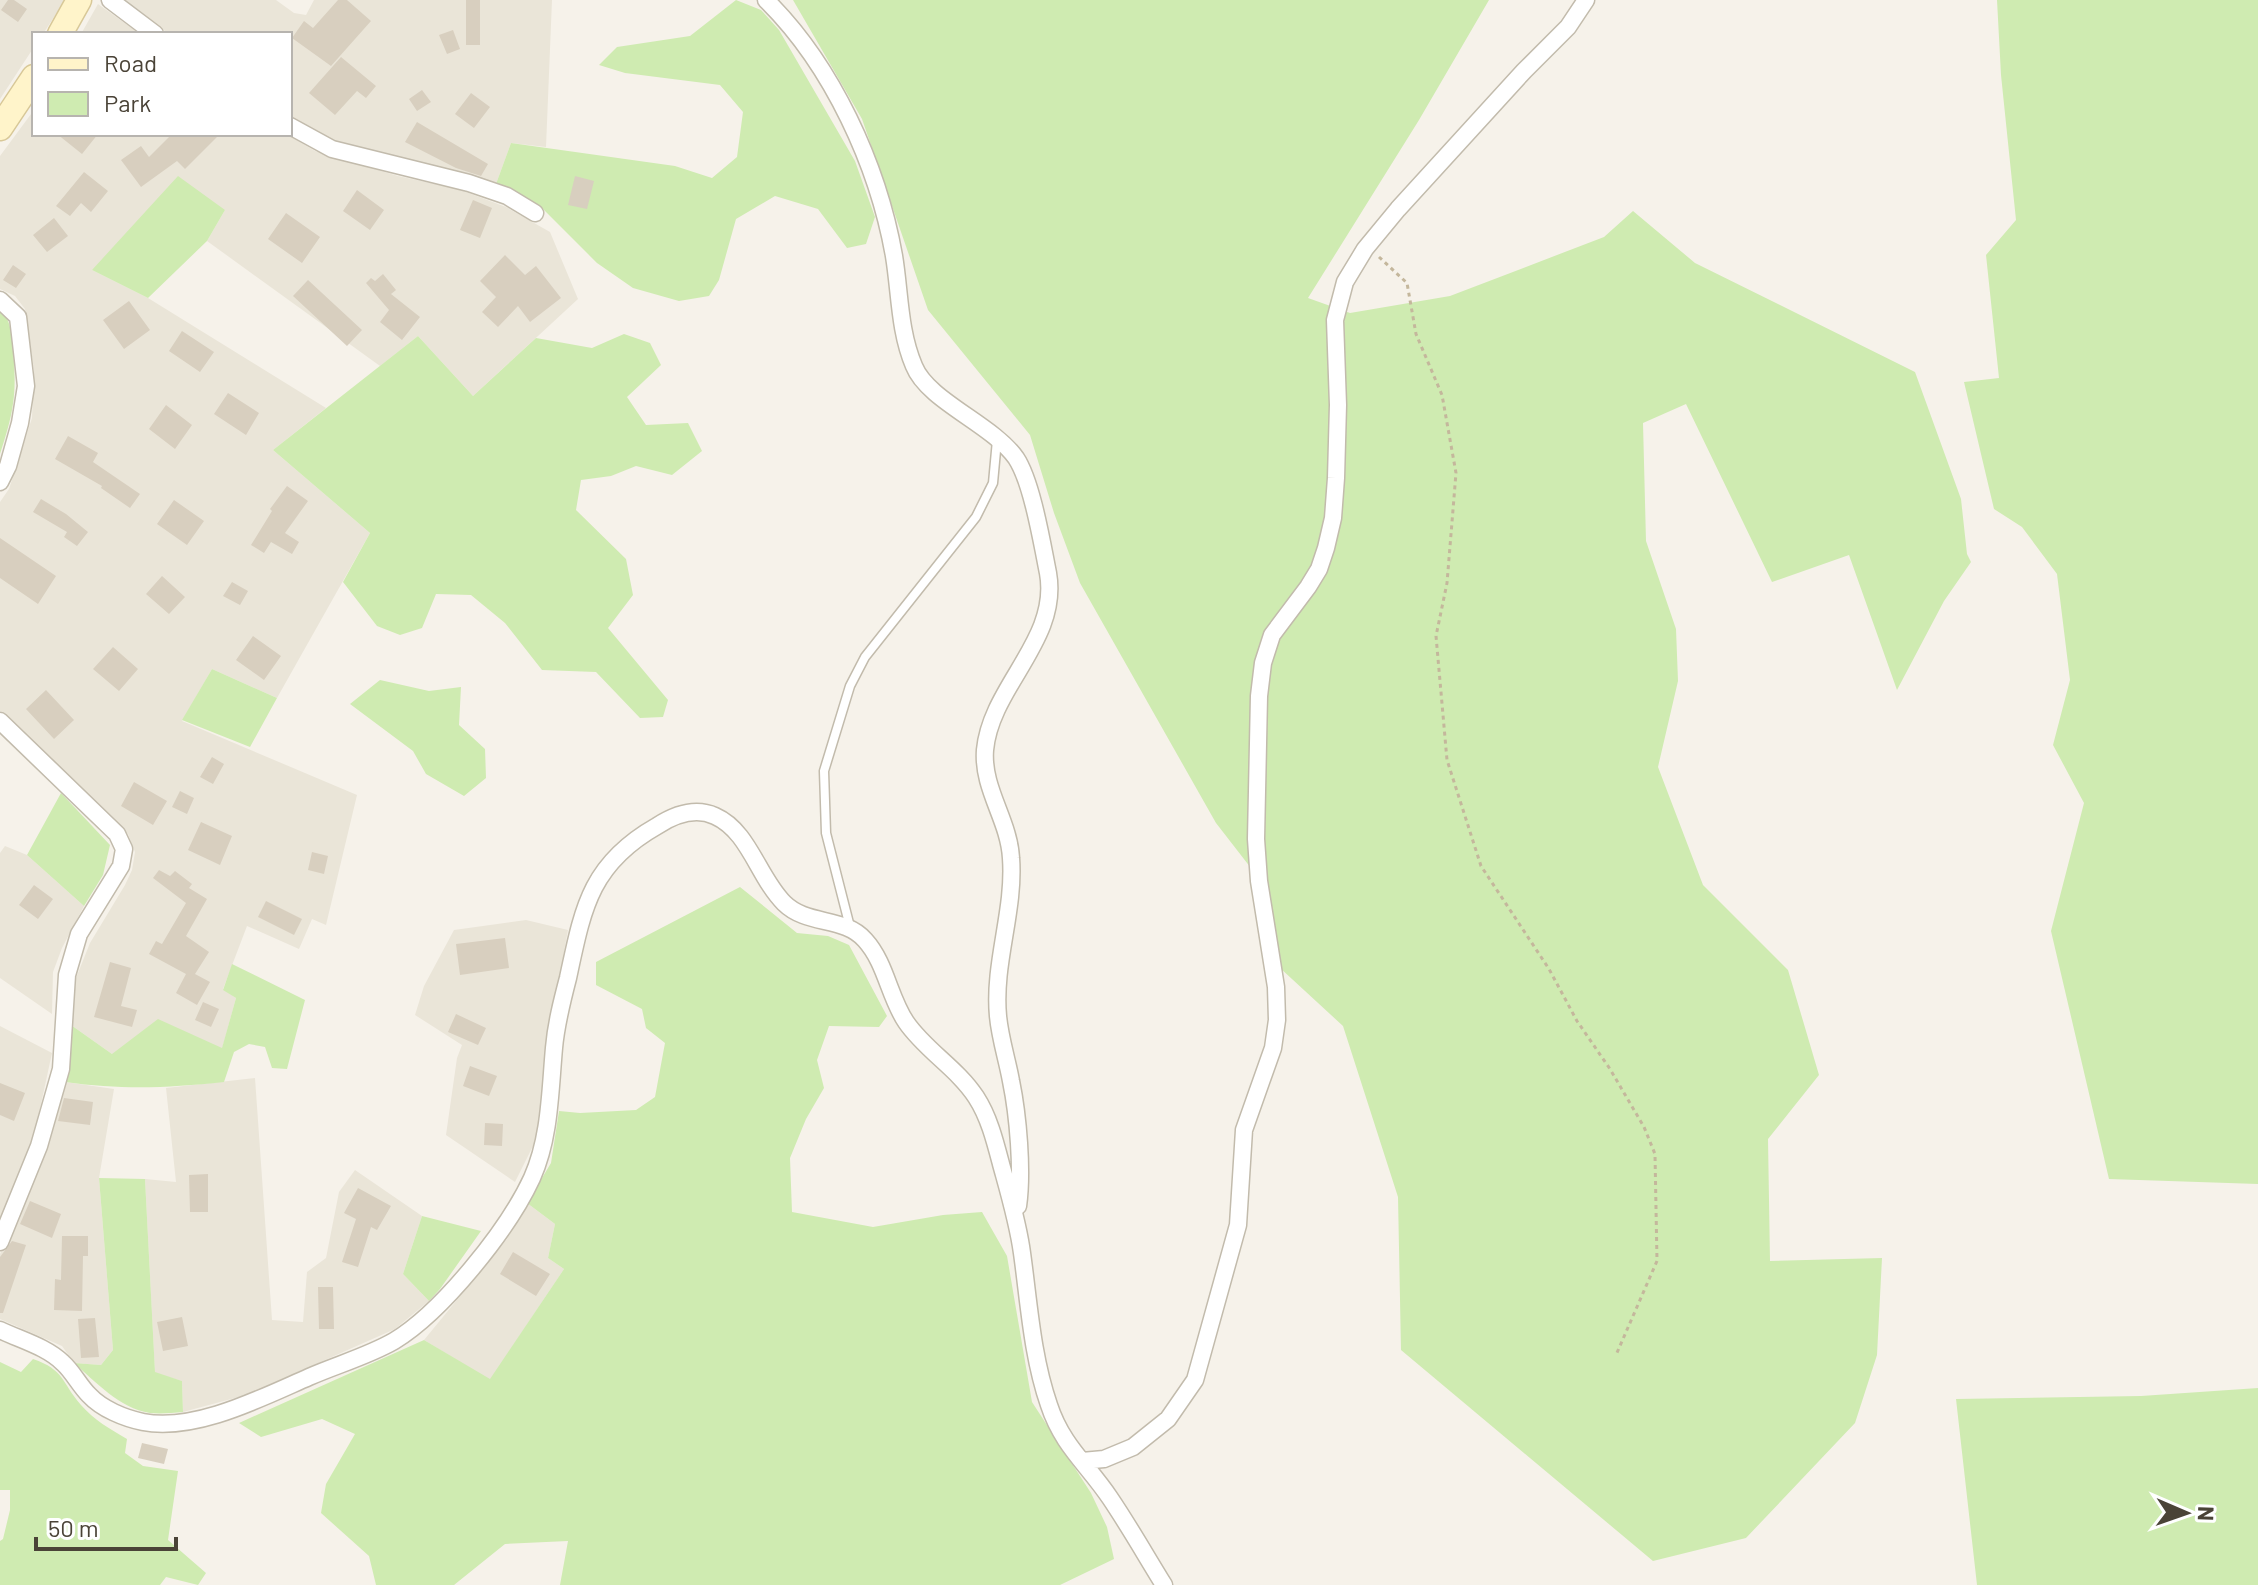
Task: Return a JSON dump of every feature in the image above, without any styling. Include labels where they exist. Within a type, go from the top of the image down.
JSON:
[{"type":"main road","points":[[61,32],[79,0]]},
{"type":"main road","points":[[0,128],[32,80]]},
{"type":"street","points":[[110,0],[152,32]]},
{"type":"street","points":[[766,0],[813,58],[860,138],[877,182],[894,256],[906,339],[915,369],[930,388],[997,439],[1016,459],[1028,488],[1048,576],[1048,603],[1042,627],[992,722],[985,749],[992,796],[1005,827],[1011,857],[1010,899],[999,974],[998,1015],[1016,1118],[1017,1220]]},
{"type":"street","points":[[1082,1461],[1104,1459],[1133,1447],[1168,1419],[1195,1380],[1238,1225],[1244,1130],[1273,1048],[1277,1020],[1276,987],[1259,881],[1256,839],[1256,742],[1263,663],[1272,635],[1319,569],[1333,518],[1338,405],[1335,320],[1345,282],[1365,249],[1460,140],[1568,27],[1586,0]]},
{"type":"street","points":[[292,127],[332,149],[469,183],[507,196],[535,213]]},
{"type":"street","points":[[0,300],[18,317],[26,386],[20,423],[8,466],[0,482]]},
{"type":"street","points":[[0,721],[117,834],[124,849],[121,866],[79,934],[67,975],[61,1069],[39,1146],[0,1242]]},
{"type":"street","points":[[0,1330],[61,1359],[91,1398],[103,1406],[125,1417],[151,1423],[178,1423],[223,1412],[392,1342],[430,1312],[488,1249],[532,1177],[544,1147],[555,1034],[585,906],[598,877],[626,845],[662,822],[681,814],[703,812],[720,818],[737,832],[764,877],[786,905],[808,918],[850,927],[868,942],[900,1013],[913,1033],[975,1096],[990,1126],[1017,1220],[1039,1369],[1049,1405],[1064,1441],[1111,1499],[1164,1585]]},
{"type":"lane","points":[[850,927],[826,833],[824,771],[850,686],[865,657],[976,517],[993,483],[997,439]]},
{"type":"path","points":[[1365,249],[1387,262],[1407,283],[1416,334],[1442,395],[1456,473],[1447,583],[1436,636],[1447,760],[1481,866],[1610,1069],[1644,1127],[1655,1154],[1657,1261],[1616,1355]]},
{"type":"shaded area","points":[[0,0],[65,0],[44,32],[32,32],[32,50],[0,99]]},
{"type":"shaded area","points":[[124,0],[276,0],[294,13],[306,15],[314,0],[552,0],[546,147],[511,143],[496,184],[332,143],[292,119],[292,32],[166,32]]},
{"type":"shaded area","points":[[98,4],[137,32],[82,32]]},
{"type":"shaded area","points":[[32,113],[32,136],[289,136],[315,151],[398,176],[458,189],[506,207],[550,232],[578,299],[473,396],[418,336],[380,366],[207,241],[225,210],[92,270],[148,298],[326,408],[273,450],[370,533],[277,698],[212,669],[182,721],[357,795],[326,925],[312,919],[299,949],[247,926],[223,989],[236,998],[222,1049],[112,1054],[71,1025],[76,978],[90,943],[125,885],[135,852],[128,834],[0,711],[0,502],[9,489],[32,418],[34,370],[25,309],[15,296],[0,289],[0,156]]},
{"type":"shaded area","points":[[5,846],[27,855],[84,906],[53,972],[52,1014],[0,978],[0,853]]},
{"type":"shaded area","points":[[526,920],[568,930],[546,1049],[537,1138],[515,1182],[446,1135],[457,1058],[462,1045],[415,1015],[424,986],[454,930]]},
{"type":"shaded area","points":[[0,1026],[52,1053],[33,1141],[0,1219]]},
{"type":"shaded area","points":[[255,1078],[272,1320],[303,1322],[307,1272],[326,1258],[339,1192],[355,1170],[422,1216],[403,1274],[429,1301],[395,1329],[246,1395],[183,1412],[182,1381],[155,1373],[145,1179],[176,1182],[166,1088]]},
{"type":"shaded area","points":[[65,1082],[114,1089],[99,1178],[113,1350],[101,1365],[74,1363],[62,1346],[0,1319],[0,1254],[31,1181]]},
{"type":"shaded area","points":[[527,1203],[555,1224],[548,1258],[564,1269],[490,1380],[424,1340],[507,1239]]},
{"type":"green space","points":[[736,0],[761,10],[779,30],[855,161],[875,217],[866,244],[847,248],[818,209],[775,196],[736,219],[719,280],[709,296],[679,301],[633,288],[597,263],[539,205],[496,184],[511,143],[675,166],[712,178],[737,157],[743,112],[720,85],[625,73],[599,65],[617,47],[690,36]]},
{"type":"green space","points":[[793,0],[1489,0],[1419,120],[1308,298],[1350,313],[1450,296],[1604,237],[1633,211],[1695,263],[1915,372],[1961,499],[1967,554],[1971,562],[1944,601],[1897,690],[1849,555],[1772,582],[1686,404],[1643,423],[1646,541],[1676,629],[1678,681],[1658,767],[1703,885],[1788,970],[1819,1075],[1768,1139],[1770,1261],[1882,1258],[1877,1355],[1855,1423],[1746,1538],[1653,1561],[1401,1350],[1398,1197],[1343,1026],[1267,956],[1268,890],[1216,823],[1080,583],[1030,435],[928,310],[862,119]]},
{"type":"green space","points":[[1997,0],[2258,0],[2258,1184],[2109,1179],[2051,931],[2084,803],[2053,745],[2070,680],[2057,574],[2022,527],[1994,509],[1964,382],[1999,378],[1986,255],[2016,220],[2001,75]]},
{"type":"green space","points":[[178,176],[225,210],[207,241],[148,298],[92,270]]},
{"type":"green space","points":[[0,308],[11,331],[15,378],[11,414],[0,454]]},
{"type":"green space","points":[[624,334],[650,343],[661,365],[627,397],[646,425],[688,423],[702,451],[672,475],[636,466],[611,476],[581,480],[576,510],[626,559],[633,595],[608,628],[668,700],[663,717],[640,718],[596,672],[542,670],[505,623],[471,595],[436,594],[422,628],[400,635],[377,626],[343,582],[370,533],[273,450],[418,336],[473,396],[536,338],[592,348]]},
{"type":"green space","points":[[212,669],[277,698],[250,747],[182,720]]},
{"type":"green space","points":[[380,680],[429,691],[461,687],[459,725],[485,749],[486,778],[464,796],[426,774],[413,751],[350,704]]},
{"type":"green space","points":[[61,793],[110,845],[103,875],[84,906],[27,855]]},
{"type":"green space","points":[[740,887],[797,933],[828,936],[849,945],[887,1016],[879,1027],[829,1026],[817,1060],[824,1088],[806,1119],[790,1158],[792,1212],[873,1227],[982,1212],[1007,1256],[1032,1402],[1091,1493],[1107,1527],[1114,1559],[1060,1585],[560,1585],[568,1541],[505,1544],[454,1585],[376,1585],[369,1556],[321,1513],[326,1484],[355,1434],[322,1419],[261,1437],[239,1423],[424,1340],[490,1379],[564,1269],[548,1258],[555,1224],[527,1203],[551,1163],[559,1111],[636,1110],[655,1097],[665,1043],[646,1028],[642,1009],[596,985],[596,962]]},
{"type":"green space","points":[[232,964],[305,1000],[287,1069],[272,1068],[265,1047],[249,1044],[234,1052],[224,1082],[145,1087],[65,1082],[71,1025],[112,1054],[158,1019],[222,1048],[236,998],[223,990]]},
{"type":"green space","points":[[99,1178],[145,1179],[155,1372],[182,1381],[183,1412],[150,1413],[128,1406],[74,1363],[101,1365],[113,1350]]},
{"type":"green space","points":[[422,1216],[481,1231],[429,1301],[403,1274]]},
{"type":"green space","points":[[33,1359],[57,1372],[86,1410],[127,1439],[125,1453],[143,1466],[178,1471],[168,1540],[206,1573],[198,1585],[166,1577],[160,1585],[0,1585],[0,1541],[10,1510],[10,1490],[0,1490],[0,1362],[21,1372]]},
{"type":"green space","points":[[2258,1388],[2258,1585],[1977,1585],[1956,1399],[2141,1396]]},
{"type":"building","points":[[8,0],[14,0],[27,9],[18,22],[1,10]]},
{"type":"building","points":[[338,0],[347,0],[371,21],[331,66],[292,38],[304,21],[313,28]]},
{"type":"building","points":[[466,0],[480,0],[480,45],[466,45]]},
{"type":"building","points":[[453,30],[460,49],[447,54],[439,35]]},
{"type":"building","points":[[341,57],[376,86],[366,98],[357,91],[335,115],[309,93]]},
{"type":"building","points":[[422,90],[431,102],[417,111],[409,99]]},
{"type":"building","points":[[471,93],[490,107],[474,128],[455,114]]},
{"type":"building","points":[[417,122],[488,164],[481,176],[456,168],[405,142]]},
{"type":"building","points":[[60,136],[96,136],[82,154]]},
{"type":"building","points":[[170,136],[218,136],[185,169],[177,161],[141,187],[121,160],[141,146],[149,157]]},
{"type":"building","points":[[84,172],[108,191],[91,212],[81,203],[70,216],[56,206]]},
{"type":"building","points":[[575,176],[594,181],[587,209],[568,205]]},
{"type":"building","points":[[357,190],[384,210],[370,230],[343,211]]},
{"type":"building","points":[[473,200],[492,208],[480,238],[460,230]]},
{"type":"building","points":[[286,213],[320,237],[302,263],[268,239]]},
{"type":"building","points":[[54,218],[68,236],[47,252],[33,235]]},
{"type":"building","points":[[505,255],[525,275],[536,266],[561,298],[530,322],[518,306],[498,327],[482,312],[496,297],[480,281]]},
{"type":"building","points":[[13,265],[26,274],[16,288],[3,280]]},
{"type":"building","points":[[383,274],[396,290],[391,294],[420,317],[402,340],[380,322],[389,310],[366,283],[371,278],[375,281]]},
{"type":"building","points":[[308,280],[362,330],[347,346],[293,296]]},
{"type":"building","points":[[129,301],[150,330],[124,349],[103,320]]},
{"type":"building","points":[[182,331],[214,352],[200,372],[169,351]]},
{"type":"building","points":[[228,393],[259,413],[246,435],[214,414]]},
{"type":"building","points":[[166,405],[192,425],[175,449],[149,429]]},
{"type":"building","points":[[68,436],[98,453],[93,462],[140,494],[130,508],[102,486],[55,459]]},
{"type":"building","points":[[287,486],[308,501],[285,533],[299,542],[292,554],[271,542],[264,553],[251,545],[272,511],[270,509]]},
{"type":"building","points":[[41,499],[88,532],[77,546],[64,537],[67,532],[33,512]]},
{"type":"building","points":[[174,500],[204,521],[187,545],[157,524]]},
{"type":"building","points":[[0,538],[56,576],[38,604],[0,578]]},
{"type":"building","points":[[162,576],[185,597],[169,614],[146,594]]},
{"type":"building","points":[[232,582],[248,591],[240,605],[223,596]]},
{"type":"building","points":[[253,636],[281,656],[264,680],[236,660]]},
{"type":"building","points":[[113,647],[138,669],[119,691],[93,669]]},
{"type":"building","points":[[46,690],[74,720],[54,739],[26,709]]},
{"type":"building","points":[[212,757],[224,764],[213,784],[200,777]]},
{"type":"building","points":[[134,782],[167,801],[153,825],[121,806]]},
{"type":"building","points":[[180,791],[194,798],[187,814],[172,807]]},
{"type":"building","points":[[201,822],[232,836],[220,865],[188,850]]},
{"type":"building","points":[[312,852],[328,856],[324,874],[308,870]]},
{"type":"building","points":[[159,870],[170,876],[175,871],[192,884],[189,888],[207,899],[186,936],[209,952],[195,974],[210,982],[197,1005],[176,993],[186,974],[149,954],[156,941],[162,944],[186,903],[153,878]]},
{"type":"building","points":[[34,885],[53,899],[38,919],[19,905]]},
{"type":"building","points":[[266,901],[302,919],[294,935],[258,917]]},
{"type":"building","points":[[505,938],[509,968],[460,975],[456,944]]},
{"type":"building","points":[[110,962],[131,968],[121,1006],[137,1010],[132,1027],[94,1017]]},
{"type":"building","points":[[203,1002],[219,1009],[211,1027],[195,1020]]},
{"type":"building","points":[[456,1014],[486,1028],[478,1045],[448,1032]]},
{"type":"building","points":[[470,1066],[497,1076],[489,1096],[463,1086]]},
{"type":"building","points":[[0,1083],[25,1093],[14,1121],[0,1115]]},
{"type":"building","points":[[64,1098],[93,1102],[90,1125],[58,1121]]},
{"type":"building","points":[[485,1123],[503,1124],[502,1146],[484,1145]]},
{"type":"building","points":[[208,1174],[208,1212],[190,1212],[189,1175]]},
{"type":"building","points":[[358,1188],[391,1206],[377,1230],[371,1227],[358,1267],[342,1262],[356,1219],[344,1213]]},
{"type":"building","points":[[30,1201],[61,1214],[52,1238],[20,1224]]},
{"type":"building","points":[[62,1236],[88,1236],[88,1256],[83,1256],[82,1311],[54,1310],[55,1279],[61,1280]]},
{"type":"building","points":[[12,1241],[26,1245],[3,1313],[0,1313],[0,1257]]},
{"type":"building","points":[[513,1252],[550,1274],[536,1296],[500,1274]]},
{"type":"building","points":[[318,1287],[333,1287],[334,1329],[319,1329]]},
{"type":"building","points":[[182,1317],[188,1346],[163,1351],[157,1322]]},
{"type":"building","points":[[95,1318],[99,1357],[81,1358],[78,1319]]},
{"type":"building","points":[[142,1443],[168,1449],[164,1464],[138,1458]]}]
